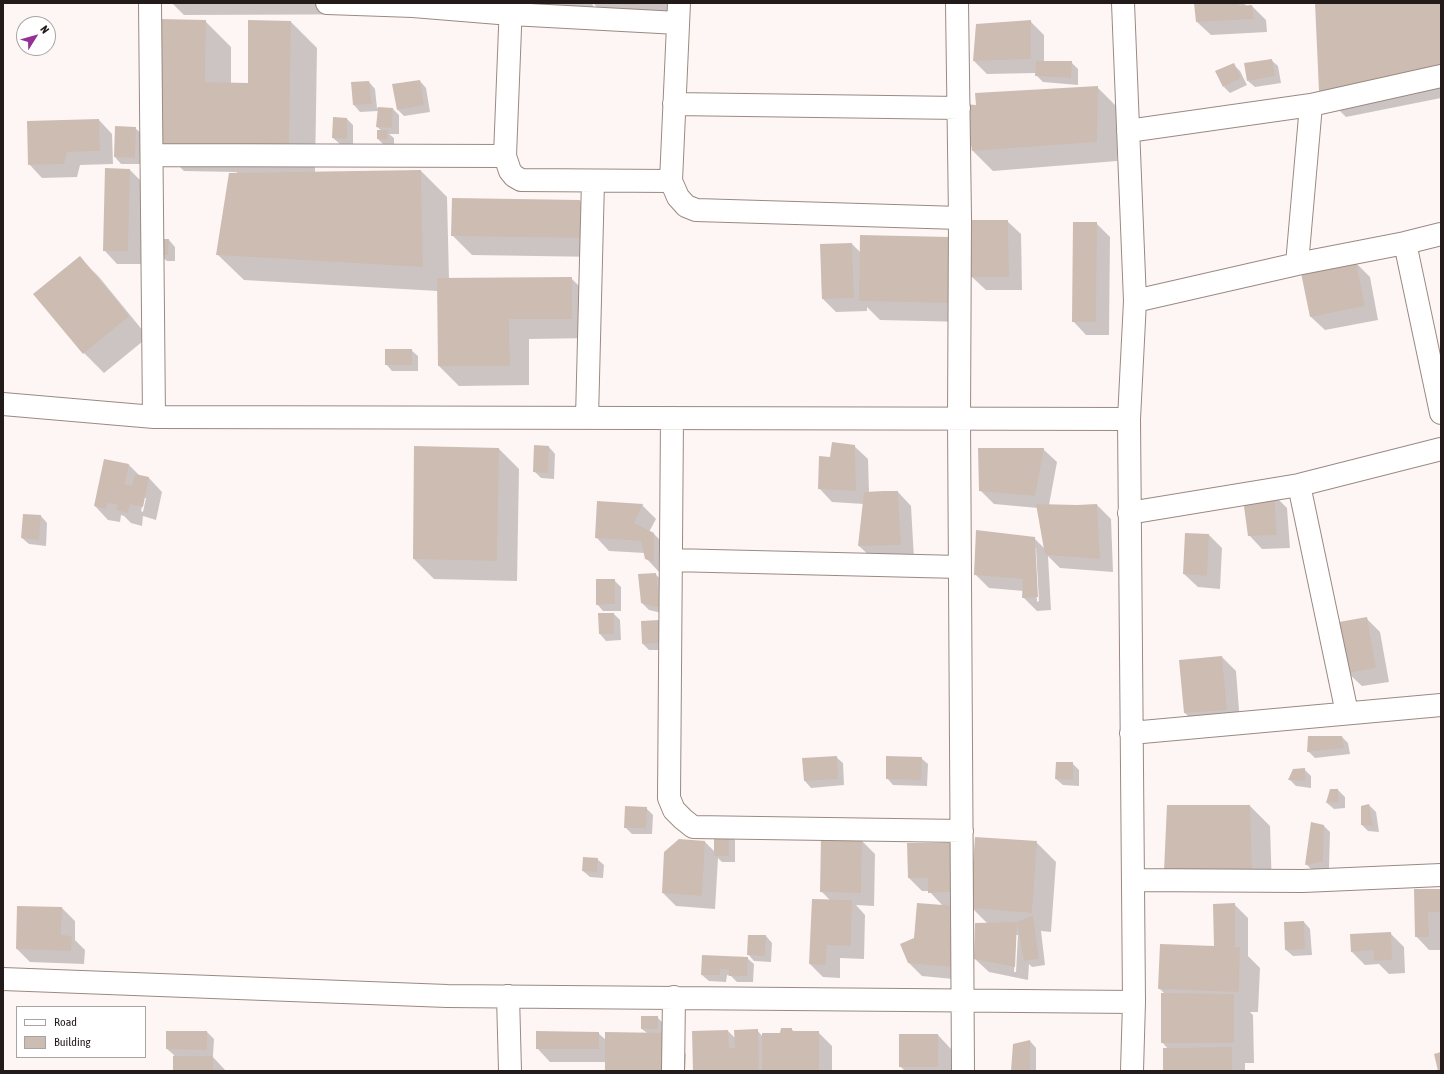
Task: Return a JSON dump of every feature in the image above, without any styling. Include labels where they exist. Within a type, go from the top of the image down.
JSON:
[{"type":"street","points":[[150,3],[154,417]]},
{"type":"street","points":[[328,3],[678,13],[671,181],[678,197],[686,206],[696,210],[960,218]]},
{"type":"street","points":[[957,3],[960,218],[959,418],[964,1000],[963,1071]]},
{"type":"street","points":[[1123,3],[1134,301],[1129,419],[1134,1002],[1132,1071]]},
{"type":"street","points":[[511,9],[505,156],[510,171],[514,176],[521,180],[671,181]]},
{"type":"street","points":[[1128,131],[1311,105],[1441,76]]},
{"type":"street","points":[[674,104],[959,108]]},
{"type":"street","points":[[1297,264],[1311,105]]},
{"type":"street","points":[[152,155],[505,156]]},
{"type":"street","points":[[587,418],[592,181]]},
{"type":"street","points":[[1134,301],[1297,264],[1404,243],[1441,234]]},
{"type":"street","points":[[1404,243],[1441,413]]},
{"type":"street","points":[[3,404],[154,417],[1129,419]]},
{"type":"street","points":[[672,418],[669,798],[674,810],[682,819],[693,826],[962,831]]},
{"type":"street","points":[[1129,513],[1299,486],[1441,449]]},
{"type":"street","points":[[1299,486],[1347,713]]},
{"type":"street","points":[[671,560],[960,567]]},
{"type":"street","points":[[1132,733],[1441,705]]},
{"type":"street","points":[[1133,880],[1303,881],[1441,875]]},
{"type":"street","points":[[3,979],[447,996],[1134,1002]]},
{"type":"street","points":[[508,996],[510,1071]]},
{"type":"street","points":[[673,1071],[674,998]]},
{"type":"building","points":[[638,3],[638,5],[597,4]]},
{"type":"building","points":[[1194,3],[1239,3],[1239,6],[1252,5],[1254,19],[1196,22]]},
{"type":"building","points":[[1315,3],[1441,3],[1441,68],[1319,91]]},
{"type":"building","points":[[159,19],[206,20],[205,82],[248,83],[248,20],[291,21],[289,148],[157,145]]},
{"type":"building","points":[[1031,20],[1031,59],[973,61],[976,24]]},
{"type":"building","points":[[1272,59],[1275,76],[1247,81],[1244,63]]},
{"type":"building","points":[[1036,61],[1072,61],[1071,78],[1035,76]]},
{"type":"building","points":[[1234,63],[1241,78],[1223,87],[1215,71]]},
{"type":"building","points":[[420,80],[424,105],[397,110],[392,84]]},
{"type":"building","points":[[369,81],[372,104],[353,105],[351,82]]},
{"type":"building","points":[[1098,86],[1097,142],[972,151],[964,104],[976,105],[975,93]]},
{"type":"building","points":[[378,107],[393,108],[392,128],[376,127]]},
{"type":"building","points":[[333,117],[347,118],[347,139],[332,138]]},
{"type":"building","points":[[99,119],[100,151],[67,152],[64,164],[28,165],[27,121]]},
{"type":"building","points":[[115,126],[136,127],[135,158],[114,157]]},
{"type":"building","points":[[377,130],[388,130],[387,140],[377,139]]},
{"type":"building","points":[[105,168],[130,169],[128,251],[103,251]]},
{"type":"building","points":[[421,170],[423,267],[216,255],[229,173]]},
{"type":"building","points":[[452,198],[580,200],[580,238],[451,236]]},
{"type":"building","points":[[971,220],[1008,220],[1009,277],[971,277]]},
{"type":"building","points":[[1073,222],[1097,222],[1096,322],[1072,322]]},
{"type":"building","points":[[860,235],[949,237],[948,303],[859,301]]},
{"type":"building","points":[[160,239],[169,239],[168,255],[159,255]]},
{"type":"building","points":[[852,243],[854,298],[822,299],[820,244]]},
{"type":"building","points":[[80,256],[129,316],[83,354],[33,294]]},
{"type":"building","points":[[1356,262],[1365,306],[1310,317],[1301,273]]},
{"type":"building","points":[[572,277],[572,319],[509,319],[510,366],[438,366],[437,278]]},
{"type":"building","points":[[385,349],[412,349],[412,365],[385,365]]},
{"type":"building","points":[[832,442],[855,445],[856,491],[818,489],[819,456],[830,457]]},
{"type":"building","points":[[534,445],[549,446],[548,473],[533,472]]},
{"type":"building","points":[[414,446],[499,448],[497,561],[413,559]]},
{"type":"building","points":[[978,448],[1044,448],[1035,496],[979,491]]},
{"type":"building","points":[[104,459],[129,464],[125,484],[132,486],[135,474],[149,477],[143,507],[130,504],[128,513],[116,510],[118,505],[108,503],[106,509],[94,506]]},
{"type":"building","points":[[898,491],[901,545],[858,546],[864,492]]},
{"type":"building","points":[[1274,494],[1277,535],[1248,536],[1243,499]]},
{"type":"building","points":[[597,501],[643,504],[634,523],[654,533],[654,562],[645,559],[641,541],[595,538]]},
{"type":"building","points":[[1036,504],[1097,504],[1100,559],[1045,555]]},
{"type":"building","points":[[23,514],[41,515],[39,540],[21,538]]},
{"type":"building","points":[[976,530],[1035,537],[1038,597],[1022,598],[1023,579],[974,575]]},
{"type":"building","points":[[1185,533],[1209,534],[1207,576],[1183,574]]},
{"type":"building","points":[[656,573],[660,608],[641,603],[638,574]]},
{"type":"building","points":[[596,579],[615,579],[615,604],[596,605]]},
{"type":"building","points":[[598,613],[614,613],[614,634],[599,634]]},
{"type":"building","points":[[1367,617],[1376,668],[1347,673],[1339,622]]},
{"type":"building","points":[[659,620],[659,643],[642,644],[641,621]]},
{"type":"building","points":[[1222,656],[1227,710],[1184,713],[1179,660]]},
{"type":"building","points":[[1308,736],[1342,736],[1344,748],[1307,752]]},
{"type":"building","points":[[837,756],[838,779],[804,781],[802,758]]},
{"type":"building","points":[[886,756],[922,757],[921,780],[886,779]]},
{"type":"building","points":[[1056,762],[1073,762],[1073,780],[1055,779]]},
{"type":"building","points":[[1305,768],[1305,781],[1288,780],[1293,769]]},
{"type":"building","points":[[1330,789],[1338,789],[1339,802],[1326,803]]},
{"type":"building","points":[[1369,804],[1373,826],[1361,825],[1361,806]]},
{"type":"building","points":[[1167,805],[1250,805],[1252,869],[1164,871]]},
{"type":"building","points":[[625,806],[647,807],[646,828],[624,828]]},
{"type":"building","points":[[1311,822],[1324,825],[1323,862],[1305,865]]},
{"type":"building","points":[[714,832],[729,832],[729,856],[714,856]]},
{"type":"building","points":[[975,837],[1037,841],[1032,913],[970,908]]},
{"type":"building","points":[[821,838],[862,839],[861,893],[820,892]]},
{"type":"building","points":[[679,839],[705,841],[702,896],[662,893],[664,852]]},
{"type":"building","points":[[907,843],[950,843],[950,892],[928,893],[928,878],[908,878]]},
{"type":"building","points":[[583,857],[598,858],[597,872],[582,871]]},
{"type":"building","points":[[1414,889],[1441,889],[1441,912],[1428,912],[1429,937],[1415,937]]},
{"type":"building","points":[[812,899],[852,900],[851,946],[827,945],[826,965],[809,964]]},
{"type":"building","points":[[917,903],[956,906],[950,967],[908,963],[900,944],[914,938]]},
{"type":"building","points":[[1235,903],[1235,946],[1228,947],[1240,947],[1239,992],[1158,989],[1160,944],[1214,946],[1213,904]]},
{"type":"building","points":[[17,906],[62,907],[61,935],[72,936],[71,951],[16,949]]},
{"type":"building","points":[[1033,915],[1039,959],[1024,961],[1017,922]]},
{"type":"building","points":[[1304,921],[1305,949],[1285,950],[1284,922]]},
{"type":"building","points":[[1017,922],[1015,967],[974,959],[975,923]]},
{"type":"building","points":[[1391,932],[1392,960],[1374,961],[1373,950],[1351,952],[1350,934]]},
{"type":"building","points":[[748,935],[766,935],[765,956],[747,955]]},
{"type":"building","points":[[702,955],[748,957],[747,976],[729,976],[729,970],[720,969],[720,975],[701,975]]},
{"type":"building","points":[[1161,993],[1234,994],[1234,1043],[1161,1043]]},
{"type":"building","points":[[641,1016],[658,1016],[658,1029],[641,1029]]},
{"type":"building","points":[[781,1028],[792,1028],[792,1031],[819,1031],[819,1071],[762,1071],[762,1033],[780,1033]]},
{"type":"building","points":[[758,1029],[759,1071],[693,1071],[692,1031],[728,1030],[729,1048],[735,1048],[734,1030]]},
{"type":"building","points":[[166,1031],[207,1031],[207,1050],[166,1049]]},
{"type":"building","points":[[536,1031],[599,1032],[599,1049],[536,1049]]},
{"type":"building","points":[[605,1032],[666,1033],[665,1071],[605,1071]]},
{"type":"building","points":[[899,1034],[938,1034],[938,1067],[899,1067]]},
{"type":"building","points":[[1030,1040],[1030,1071],[1011,1071],[1013,1044]]},
{"type":"building","points":[[1232,1047],[1232,1071],[1163,1071],[1163,1048]]},
{"type":"building","points":[[1441,1052],[1441,1070],[1438,1071],[1434,1054]]},
{"type":"building","points":[[173,1056],[213,1056],[213,1071],[173,1071]]}]
